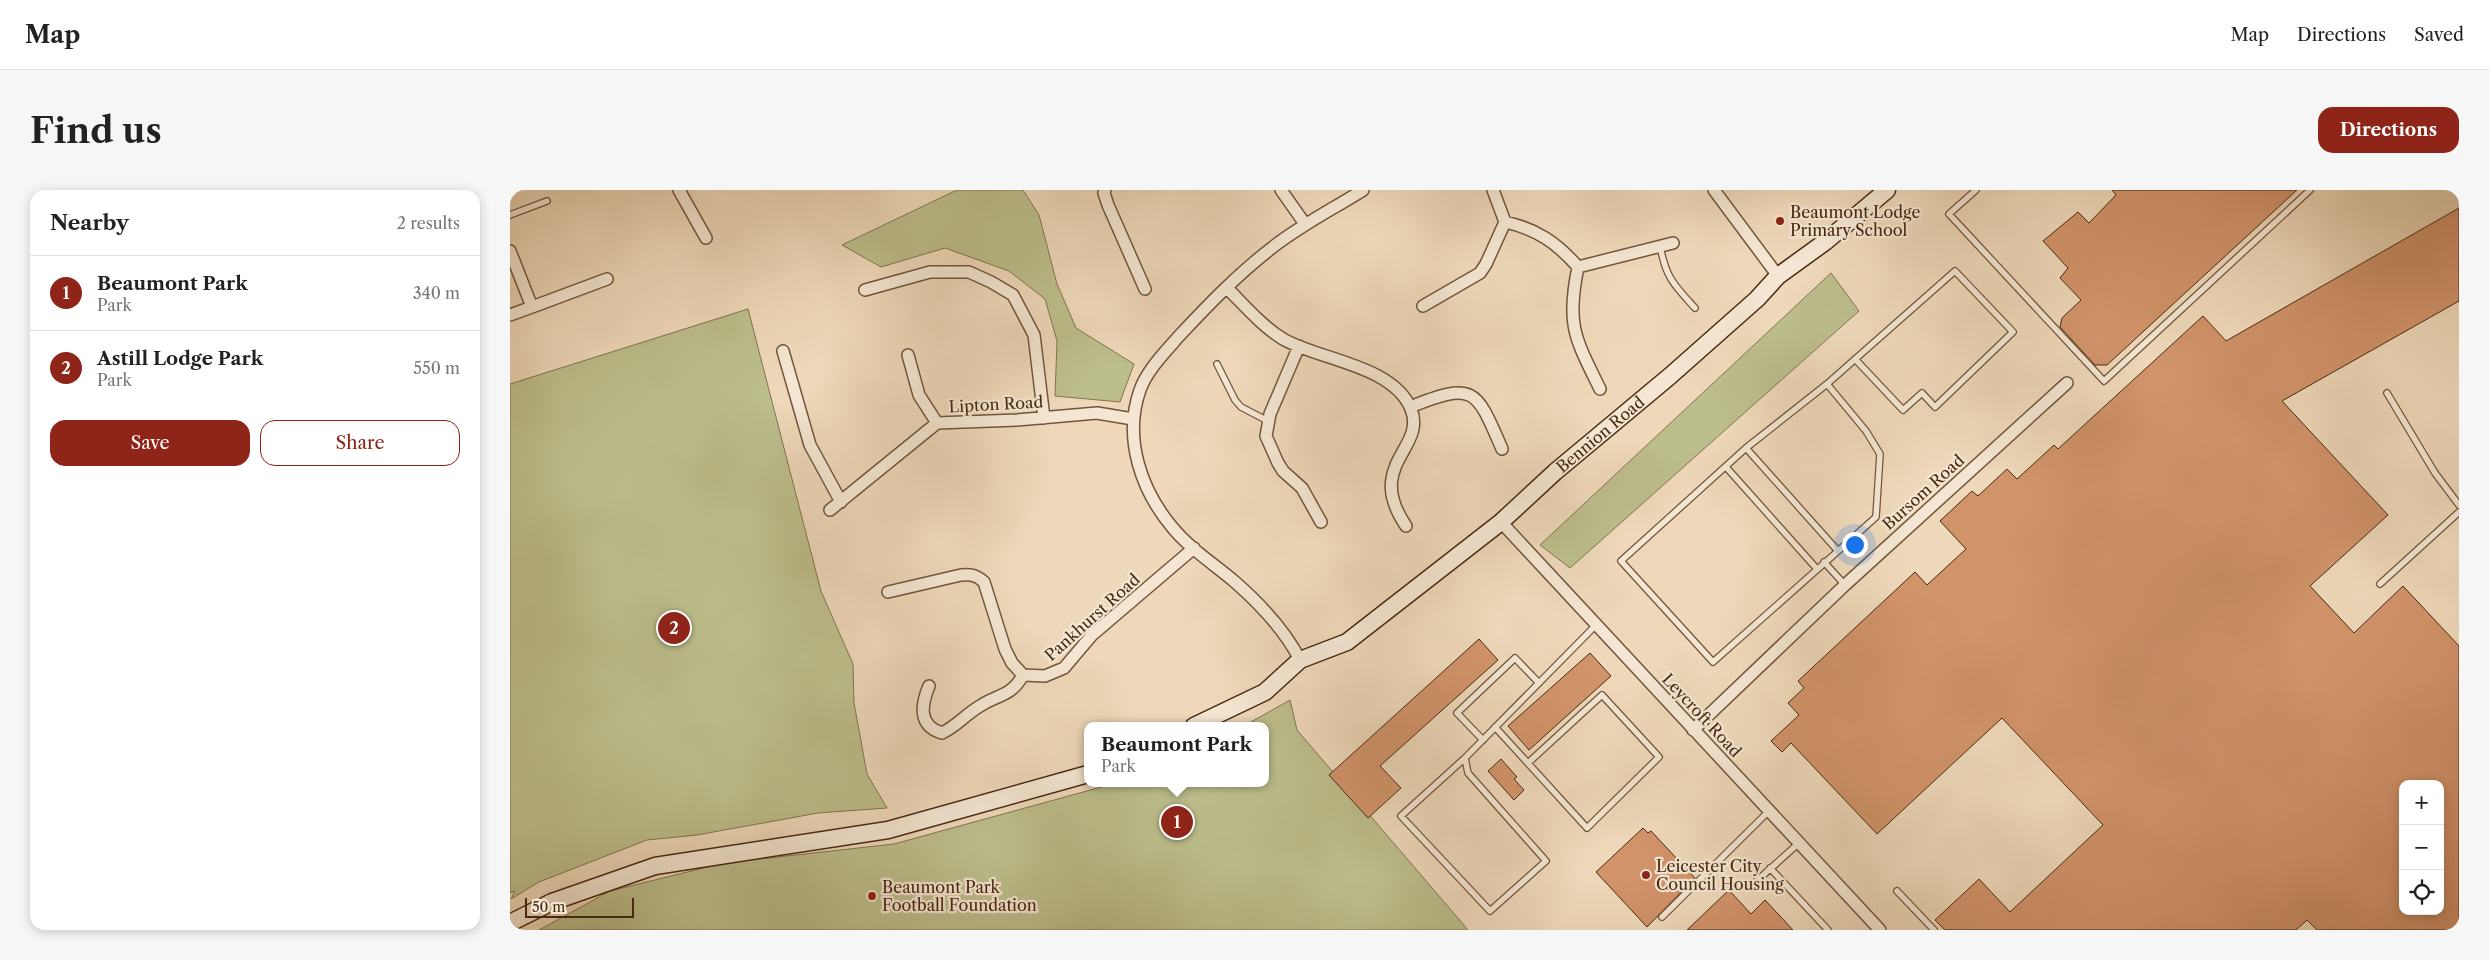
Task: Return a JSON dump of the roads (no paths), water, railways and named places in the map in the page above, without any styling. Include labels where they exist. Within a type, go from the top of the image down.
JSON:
[{"type":"street","points":[[678,190],[706,238]]},
{"type":"street","points":[[1105,190],[1104,193],[1108,205],[1145,289]]},
{"type":"street","points":[[1281,190],[1305,224]]},
{"type":"street","points":[[1203,722],[1265,692],[1300,660],[1291,642],[1256,602],[1174,529],[1153,499],[1137,461],[1134,444],[1133,419],[1140,388],[1164,353],[1227,288],[1274,246],[1305,224],[1363,190]]},
{"type":"street","points":[[1423,306],[1480,273],[1486,264],[1505,222],[1493,190]]},
{"type":"street","name":"Bennion Road","points":[[1300,660],[1347,642],[1501,522],[1555,472],[1678,370],[1757,299],[1778,276],[1825,242],[1887,190]]},
{"type":"street","points":[[1716,191],[1778,276]]},
{"type":"street","points":[[1505,222],[1538,232],[1565,252],[1578,267],[1572,305],[1575,338],[1600,389]]},
{"type":"street","points":[[1578,267],[1673,243]]},
{"type":"street","points":[[510,251],[532,307]]},
{"type":"street","points":[[865,290],[930,272],[968,272],[991,282],[1013,295],[1034,335],[1044,418]]},
{"type":"street","points":[[510,315],[607,279]]},
{"type":"street","points":[[1227,288],[1267,327],[1285,340],[1346,361],[1372,374],[1391,386],[1410,407],[1413,426],[1407,444],[1394,467],[1390,481],[1391,496],[1396,512],[1406,526]]},
{"type":"street","points":[[1299,346],[1268,420],[1266,436],[1283,471],[1302,488],[1321,522]]},
{"type":"street","points":[[783,351],[810,445],[841,502]]},
{"type":"street","points":[[908,355],[919,395],[937,423]]},
{"type":"street","name":"Bursom Road","points":[[1693,730],[1845,585],[2067,383]]},
{"type":"street","points":[[1410,407],[1444,393],[1456,392],[1467,394],[1484,407],[1502,449]]},
{"type":"street","name":"Lipton Road","points":[[830,510],[937,423],[1044,418],[1097,413],[1133,419]]},
{"type":"street","name":"Leycroft Road","points":[[1501,522],[1880,930]]},
{"type":"street","name":"Pankhurst Road","points":[[1023,675],[1045,676],[1064,668],[1092,635],[1194,548]]},
{"type":"street","points":[[888,592],[961,575],[971,574],[978,577],[984,582],[1012,663],[1023,675],[1010,691],[982,704],[963,720],[942,733],[932,730],[925,723],[923,714],[924,699],[929,686]]},
{"type":"street","points":[[510,923],[552,902],[655,866],[888,830],[1084,775]]},
{"type":"lane","points":[[1976,190],[1949,214],[2104,382],[2310,190]]},
{"type":"lane","points":[[510,215],[547,201]]},
{"type":"lane","points":[[1660,246],[1670,280],[1695,308]]},
{"type":"lane","points":[[1827,384],[1866,431],[1880,454],[1876,517],[1713,662],[1620,561],[1746,448],[1827,384],[1855,359],[1955,271],[2013,332],[1935,406],[1922,392],[1903,410],[1855,359]]},
{"type":"lane","points":[[1217,364],[1235,400],[1241,406],[1268,420]]},
{"type":"lane","points":[[2387,393],[2435,473],[2459,505]]},
{"type":"lane","points":[[1746,448],[1838,550]]},
{"type":"lane","points":[[1726,467],[1817,569]]},
{"type":"lane","points":[[2380,584],[2459,512]]},
{"type":"lane","points":[[1824,562],[1845,585]]},
{"type":"lane","points":[[1464,758],[1468,773],[1546,861],[1490,911],[1401,816],[1483,740],[1596,625]]},
{"type":"lane","points":[[1483,740],[1457,713],[1515,658],[1540,683]]},
{"type":"lane","points":[[1495,727],[1587,828],[1659,758],[1602,695],[1528,762]]},
{"type":"lane","points":[[1662,917],[1769,812]]},
{"type":"lane","points":[[1751,886],[1799,843]]},
{"type":"lane","points":[[1770,868],[1828,930]]},
{"type":"lane","points":[[1897,891],[1934,930]]},
{"type":"place","name":"Beaumont Lodge Primary School","points":[[1780,221]]},
{"type":"place","name":"Astill Lodge Park","points":[[674,628]]},
{"type":"place","name":"Beaumont Park","points":[[1177,822]]},
{"type":"place","name":"Leicester City Council Housing","points":[[1646,875]]},
{"type":"place","name":"Beaumont Park Football Foundation","points":[[872,896]]}]
